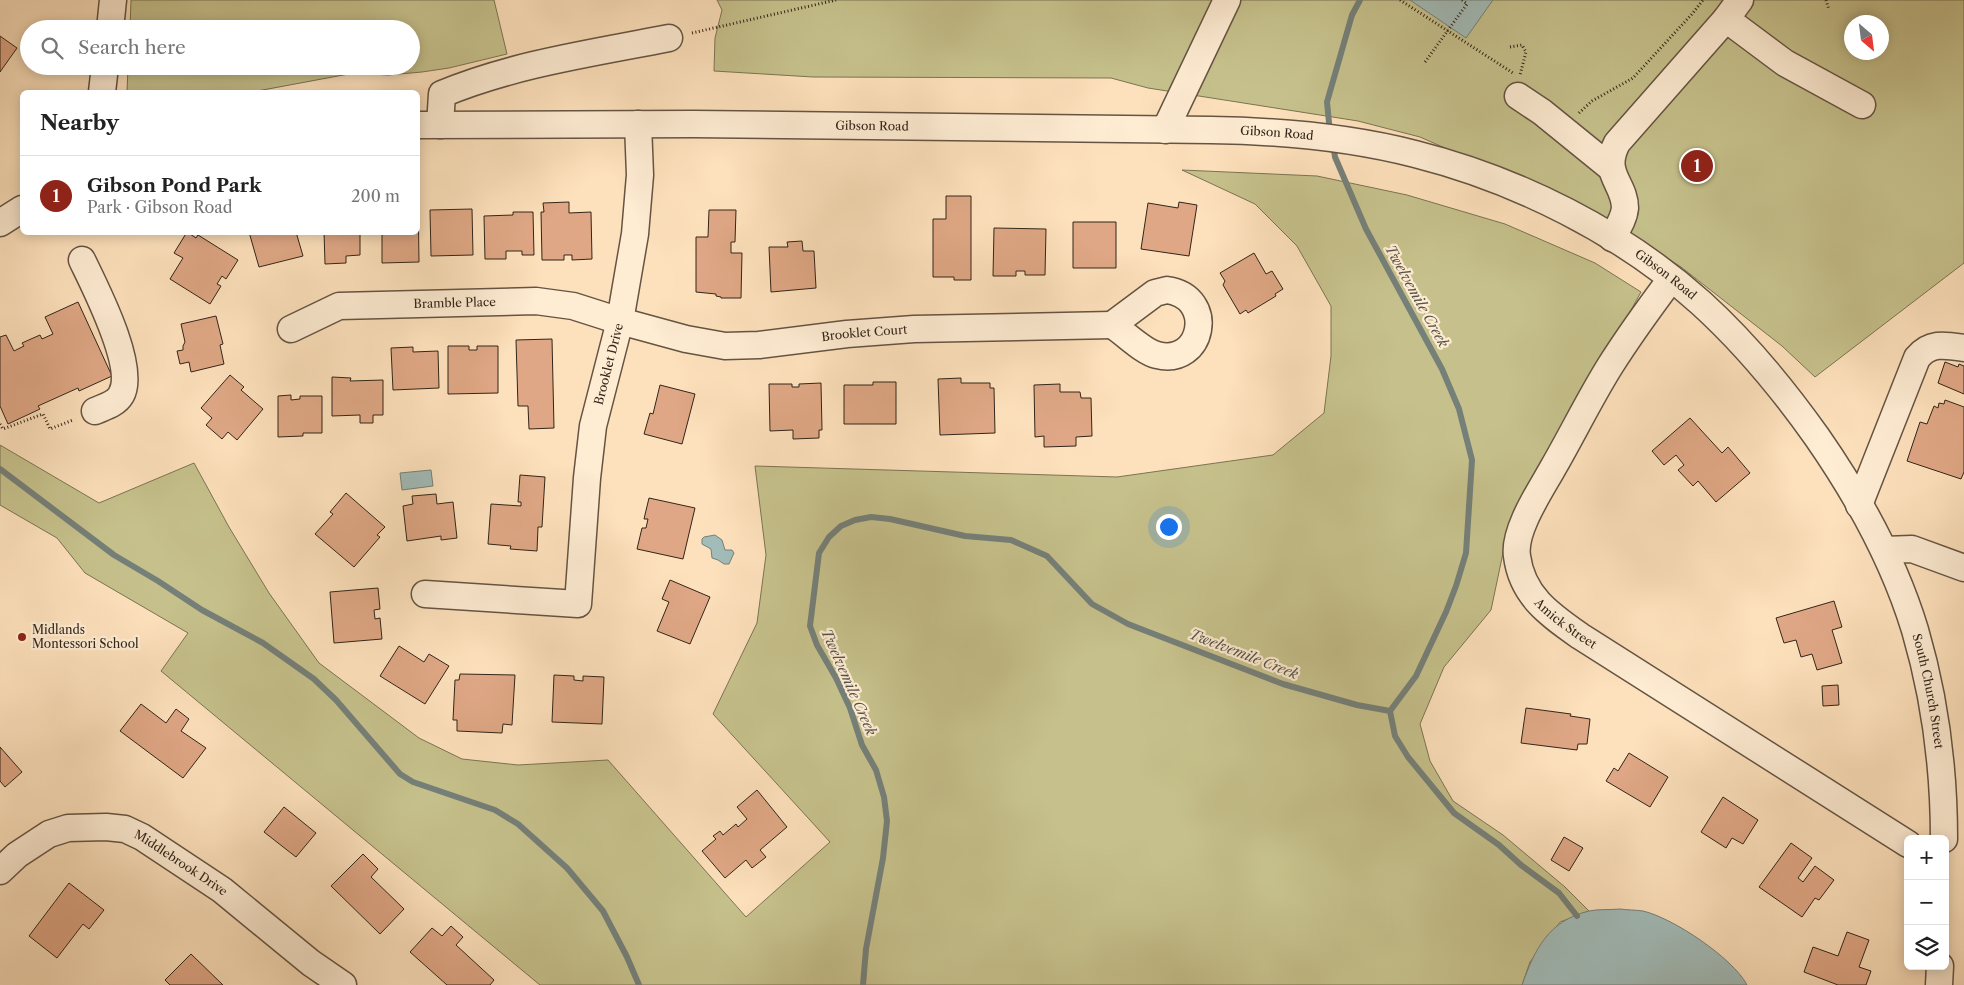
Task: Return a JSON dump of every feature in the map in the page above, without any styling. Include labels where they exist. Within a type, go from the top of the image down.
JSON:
[{"type":"street","points":[[111,20],[113,0]]},
{"type":"street","points":[[1165,130],[1227,0]]},
{"type":"street","points":[[1612,238],[1625,210],[1611,168],[1612,154],[1616,143],[1733,9],[1785,64],[1862,105]]},
{"type":"street","points":[[429,125],[442,94],[466,85],[552,61],[669,38]]},
{"type":"street","points":[[102,90],[104,75]]},
{"type":"street","points":[[1519,85],[1542,112],[1611,168]]},
{"type":"street","name":"Gibson Road","points":[[429,125],[638,124],[1275,132],[1332,138],[1416,154],[1477,173],[1529,194],[1587,223],[1671,279],[1700,302],[1723,324],[1774,380],[1824,448],[1884,550]]},
{"type":"street","name":"Brooklet Drive","points":[[425,594],[578,604],[589,453],[600,395],[620,321],[635,234],[640,175],[638,124]]},
{"type":"street","points":[[0,223],[20,211]]},
{"type":"street","points":[[82,260],[112,325],[119,346],[123,372],[124,386],[122,394],[112,404],[95,411]]},
{"type":"street","name":"Amick Street","points":[[1671,279],[1633,330],[1609,368],[1529,513],[1518,541],[1516,554],[1524,582],[1531,596],[1543,609],[1580,636],[1904,841]]},
{"type":"street","name":"Bramble Place","points":[[290,329],[339,306],[536,301],[573,306],[620,321]]},
{"type":"street","name":"Brooklet Court","points":[[620,321],[686,339],[725,346],[759,345],[848,334],[914,329],[1112,325]]},
{"type":"street","points":[[1859,505],[1917,358],[1926,350],[1937,345],[1964,348]]},
{"type":"street","points":[[1884,550],[1912,549],[1964,568]]},
{"type":"street","name":"South Church Street","points":[[1884,550],[1914,630],[1933,706],[1942,770],[1944,835]]},
{"type":"street","name":"Middlebrook Drive","points":[[0,872],[17,855],[49,834],[68,828],[125,829],[142,837],[222,890],[311,963],[343,985]]},
{"type":"street","points":[[1939,985],[1940,970]]},
{"type":"path","points":[[669,38],[836,0]]},
{"type":"path","points":[[1400,0],[1448,31],[1519,85],[1526,52],[1522,45],[1510,47]]},
{"type":"path","points":[[1425,62],[1467,4],[1462,0]]},
{"type":"path","points":[[1574,118],[1592,101],[1633,78],[1692,14],[1702,0]]},
{"type":"path","points":[[1826,0],[1829,10]]},
{"type":"path","points":[[0,424],[3,429],[43,414],[50,429],[95,411]]},
{"type":"shaded area","points":[[131,0],[494,0],[507,54],[449,68],[420,72],[420,20],[130,20]]},
{"type":"shaded area","points":[[717,0],[1964,0],[1964,263],[1815,377],[1782,346],[1681,267],[1608,220],[1420,137],[1358,121],[1148,88],[1111,78],[813,77],[714,71],[715,38],[722,10]]},
{"type":"shaded area","points":[[128,75],[343,75],[263,90],[127,90]]},
{"type":"shaded area","points":[[1182,170],[1317,176],[1407,195],[1505,224],[1595,263],[1641,292],[1507,534],[1491,610],[1444,667],[1420,724],[1430,761],[1453,801],[1503,835],[1565,887],[1589,911],[1560,922],[1530,962],[1522,985],[540,985],[161,671],[188,633],[85,573],[57,538],[0,505],[0,445],[99,503],[194,463],[229,527],[269,593],[319,663],[419,738],[462,759],[518,765],[608,760],[746,917],[830,842],[713,714],[757,623],[766,555],[755,466],[1117,477],[1273,455],[1324,413],[1331,356],[1331,306],[1297,246],[1255,204]]},
{"type":"water","points":[[1410,0],[1493,0],[1466,38]]},
{"type":"water","points":[[431,470],[433,486],[402,490],[400,473]]},
{"type":"water","points":[[715,535],[722,540],[725,550],[732,550],[734,553],[729,564],[724,564],[712,558],[711,549],[702,544],[704,537]]},
{"type":"water","points":[[1620,909],[1643,911],[1656,915],[1685,930],[1701,940],[1729,963],[1740,974],[1747,985],[1522,985],[1538,948],[1553,929],[1575,916],[1589,911]]},
{"type":"building","points":[[0,36],[17,48],[0,72]]},
{"type":"building","points":[[946,196],[971,196],[971,280],[954,280],[954,277],[933,277],[933,219],[946,219]]},
{"type":"building","points":[[569,202],[569,213],[591,212],[592,259],[572,260],[572,255],[564,255],[564,260],[542,260],[541,212],[544,212],[543,203]]},
{"type":"building","points":[[1179,202],[1197,205],[1189,256],[1141,249],[1148,203],[1178,208]]},
{"type":"building","points":[[472,209],[473,255],[431,256],[430,210]]},
{"type":"building","points":[[709,210],[736,210],[735,242],[731,242],[731,253],[742,253],[741,298],[721,298],[716,296],[716,294],[696,292],[696,237],[708,237]]},
{"type":"building","points":[[513,212],[533,212],[534,255],[522,255],[522,251],[506,251],[506,259],[485,259],[484,216],[513,215]]},
{"type":"building","points":[[1073,222],[1116,222],[1116,268],[1073,268]]},
{"type":"building","points":[[994,228],[1046,229],[1045,275],[1025,275],[1025,271],[1016,271],[1016,276],[993,276]]},
{"type":"building","points":[[185,235],[192,235],[196,238],[198,235],[238,260],[226,279],[222,276],[217,284],[221,286],[210,304],[170,279],[183,258],[174,253]]},
{"type":"building","points":[[250,235],[297,235],[303,256],[259,267]]},
{"type":"building","points":[[324,235],[360,235],[360,255],[346,256],[346,263],[325,264]]},
{"type":"building","points":[[382,235],[419,235],[419,262],[382,263]]},
{"type":"building","points":[[802,241],[803,251],[814,251],[816,288],[771,292],[769,247],[788,247],[787,242]]},
{"type":"building","points":[[1254,253],[1266,274],[1272,271],[1283,289],[1275,294],[1276,296],[1248,313],[1246,310],[1240,314],[1223,285],[1225,281],[1220,273]]},
{"type":"building","points":[[78,302],[112,376],[79,391],[78,388],[38,406],[40,409],[8,424],[0,406],[0,337],[6,335],[14,351],[24,346],[22,343],[40,335],[42,339],[53,334],[45,317]]},
{"type":"building","points":[[216,316],[223,344],[220,345],[224,364],[191,372],[189,362],[180,364],[177,351],[183,350],[185,342],[181,324]]},
{"type":"building","points":[[552,339],[554,428],[529,429],[528,406],[518,406],[516,340]]},
{"type":"building","points":[[448,346],[469,346],[469,350],[477,350],[477,346],[498,346],[498,393],[448,394]]},
{"type":"building","points":[[413,347],[413,352],[438,351],[439,388],[393,390],[391,348]]},
{"type":"building","points":[[1945,362],[1958,367],[1959,364],[1964,366],[1964,394],[1938,383]]},
{"type":"building","points":[[230,375],[244,387],[241,390],[263,409],[237,440],[228,432],[222,439],[206,425],[212,418],[201,408]]},
{"type":"building","points":[[332,377],[351,378],[350,381],[383,380],[383,415],[373,415],[373,423],[360,423],[360,415],[332,416]]},
{"type":"building","points":[[961,378],[961,383],[990,383],[990,388],[994,388],[995,433],[940,435],[938,379]]},
{"type":"building","points":[[873,382],[896,382],[896,424],[844,424],[844,385],[873,385]]},
{"type":"building","points":[[821,383],[822,430],[819,430],[819,438],[793,439],[793,430],[770,431],[769,384],[792,384],[792,387],[799,387],[799,384]]},
{"type":"building","points":[[1060,384],[1060,392],[1080,392],[1081,398],[1091,398],[1092,436],[1076,437],[1076,446],[1044,447],[1044,436],[1035,437],[1034,385]]},
{"type":"building","points":[[660,385],[695,394],[682,444],[644,434],[650,413],[653,414]]},
{"type":"building","points":[[291,395],[291,400],[300,399],[300,396],[322,396],[322,433],[303,433],[303,436],[278,437],[278,396]]},
{"type":"building","points":[[1945,400],[1964,407],[1964,472],[1961,479],[1907,461],[1920,422],[1927,424],[1934,406],[1938,408],[1939,403],[1944,404]]},
{"type":"building","points":[[1690,418],[1722,453],[1728,447],[1750,473],[1716,502],[1698,481],[1693,486],[1678,470],[1684,465],[1676,455],[1664,465],[1652,451]]},
{"type":"building","points":[[520,475],[545,477],[542,527],[538,527],[537,551],[510,549],[511,546],[488,544],[491,504],[521,506],[521,502],[518,502]]},
{"type":"building","points":[[346,493],[385,527],[377,535],[380,537],[354,567],[315,534],[333,514],[330,512]]},
{"type":"building","points":[[436,494],[437,504],[453,502],[457,538],[441,540],[441,536],[407,541],[403,506],[413,504],[412,496]]},
{"type":"building","points":[[649,498],[695,508],[683,559],[637,549],[642,528],[646,528],[648,519],[644,519]]},
{"type":"building","points":[[670,580],[710,597],[690,644],[657,631],[669,602],[662,599]]},
{"type":"building","points":[[378,588],[380,609],[374,610],[375,619],[380,618],[382,639],[334,643],[330,592]]},
{"type":"building","points":[[1834,601],[1842,627],[1832,630],[1842,663],[1817,670],[1812,654],[1801,657],[1796,640],[1784,643],[1776,618]]},
{"type":"building","points":[[399,646],[424,662],[429,654],[449,666],[425,704],[380,676]]},
{"type":"building","points":[[460,674],[515,675],[512,725],[503,724],[502,733],[457,731],[457,720],[453,720],[455,680],[459,680]]},
{"type":"building","points":[[554,675],[574,676],[574,680],[583,681],[583,676],[604,677],[602,724],[552,722]]},
{"type":"building","points":[[1838,685],[1839,705],[1823,706],[1822,686]]},
{"type":"building","points":[[141,704],[166,723],[176,709],[189,719],[181,731],[206,748],[183,778],[120,731]]},
{"type":"building","points":[[1526,708],[1571,714],[1570,716],[1590,719],[1587,744],[1578,744],[1577,750],[1521,743]]},
{"type":"building","points":[[0,747],[22,772],[5,787],[0,781]]},
{"type":"building","points":[[1629,753],[1668,777],[1650,807],[1606,781],[1614,768],[1618,771]]},
{"type":"building","points":[[757,790],[787,827],[760,850],[766,857],[752,868],[746,860],[725,878],[702,851],[716,839],[713,836],[720,831],[723,835],[736,824],[738,827],[747,819],[737,807]]},
{"type":"building","points":[[1723,797],[1758,820],[1743,844],[1732,838],[1726,848],[1701,832]]},
{"type":"building","points":[[284,807],[316,833],[296,857],[264,832]]},
{"type":"building","points":[[1564,837],[1583,848],[1569,871],[1551,860]]},
{"type":"building","points":[[1791,843],[1812,858],[1798,878],[1803,882],[1815,866],[1834,880],[1819,900],[1815,898],[1802,917],[1759,887]]},
{"type":"building","points":[[363,854],[378,869],[371,877],[404,909],[380,934],[331,886]]},
{"type":"building","points":[[69,883],[104,910],[89,929],[83,924],[57,958],[29,936]]},
{"type":"building","points":[[451,926],[463,937],[456,945],[494,980],[490,985],[447,985],[410,952],[432,928],[442,936]]},
{"type":"building","points":[[1847,932],[1869,940],[1859,967],[1871,971],[1866,985],[1838,985],[1804,972],[1813,947],[1838,956]]},
{"type":"building","points":[[191,954],[223,985],[170,985],[165,980]]},
{"type":"waterway","name":"Twelvemile Creek","points":[[1330,133],[1327,102],[1352,15],[1360,0]]},
{"type":"waterway","name":"Twelvemile Creek","points":[[1333,145],[1335,157],[1366,229],[1442,369],[1459,409],[1472,460],[1466,553],[1456,586],[1416,676],[1390,711]]},
{"type":"waterway","points":[[0,469],[114,555],[202,610],[263,643],[314,679],[336,700],[400,774],[413,782],[495,810],[518,824],[567,868],[603,911],[639,985]]},
{"type":"waterway","name":"Twelvemile Creek","points":[[863,985],[866,949],[883,858],[887,821],[884,797],[876,770],[862,745],[850,708],[836,678],[817,645],[810,626],[819,553],[829,537],[841,526],[855,520],[871,517],[890,519],[965,536],[1011,540],[1047,556],[1092,604],[1128,624],[1283,684],[1357,705],[1390,711]]},
{"type":"waterway","points":[[1390,711],[1395,736],[1408,757],[1454,813],[1499,845],[1521,865],[1559,893],[1577,916]]},
{"type":"place","name":"Gibson Pond Park","points":[[1697,166]]},
{"type":"place","name":"Midlands Montessori School","points":[[22,637]]}]
